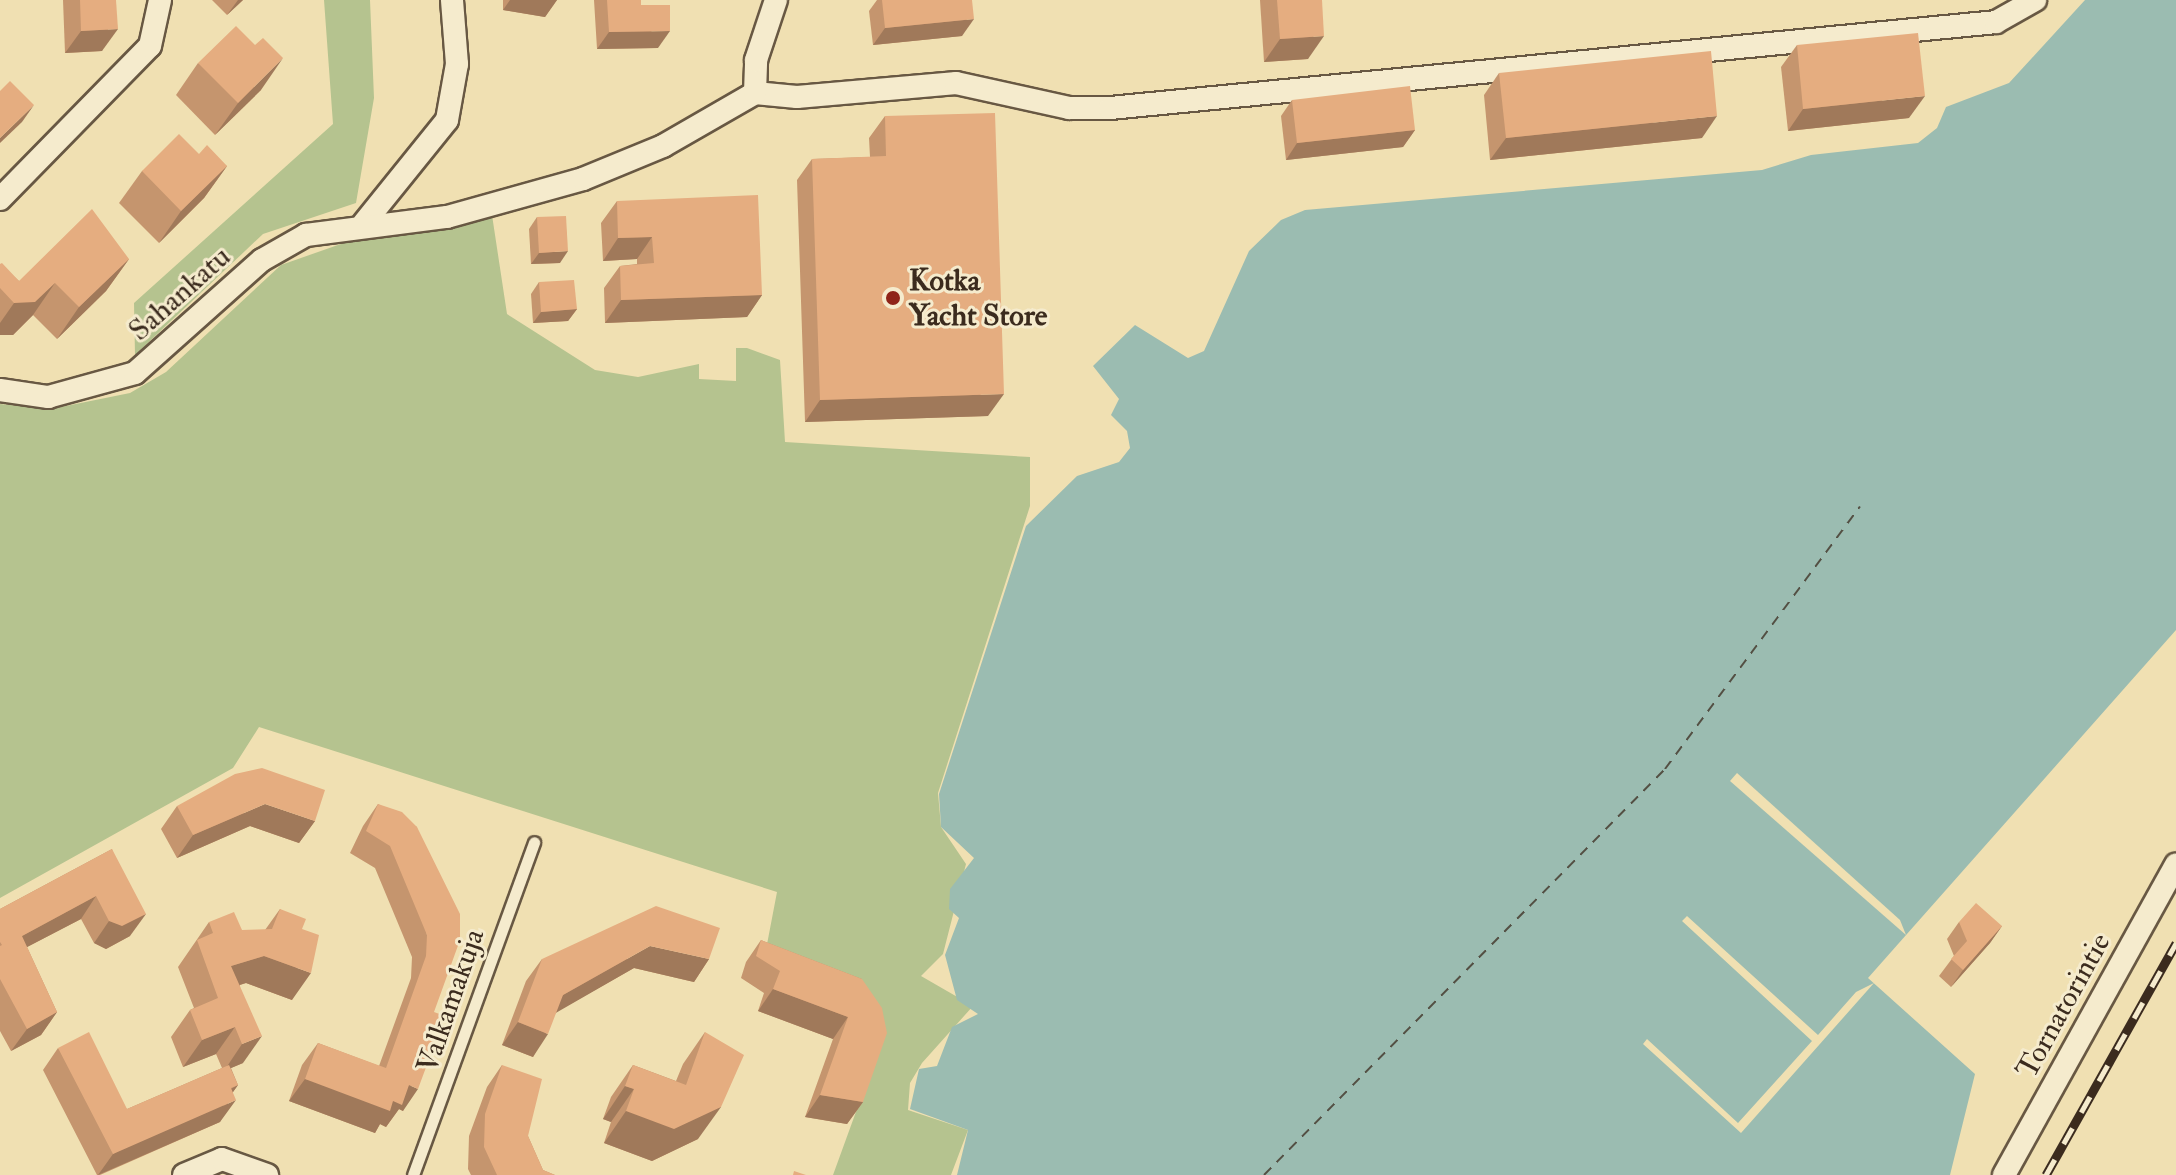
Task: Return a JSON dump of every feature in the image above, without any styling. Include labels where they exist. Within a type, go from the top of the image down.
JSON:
[{"type":"street","points":[[0,199],[150,46],[160,0]]},
{"type":"street","points":[[364,223],[447,120],[457,64],[452,0]]},
{"type":"street","points":[[776,0],[756,60],[755,93],[797,97],[956,83],[1069,108],[1110,108],[1996,22],[2035,0]]},
{"type":"street","name":"Sahankatu","points":[[0,390],[48,397],[135,373],[262,260],[306,235],[364,223],[447,217],[583,179],[663,146],[755,93]]},
{"type":"street","name":"Tornatorintie","points":[[2004,1175],[2176,865]]},
{"type":"street","points":[[184,1175],[222,1159],[267,1175]]},
{"type":"lane","name":"Valkamakuja","points":[[413,1175],[534,842]]},
{"type":"green space","points":[[324,0],[370,0],[374,98],[356,203],[263,234],[135,355],[134,303],[333,124]]},
{"type":"green space","points":[[492,215],[507,314],[595,370],[638,377],[699,364],[699,379],[736,381],[736,348],[747,348],[780,360],[785,442],[1030,457],[1030,506],[938,793],[941,827],[966,864],[943,954],[921,976],[973,1006],[922,1063],[910,1083],[908,1110],[968,1130],[951,1175],[833,1175],[877,1054],[764,960],[777,892],[259,727],[233,768],[0,898],[0,404],[51,409],[130,393],[166,372],[281,265],[355,239]]},
{"type":"water","points":[[2085,0],[2176,0],[2176,630],[1868,978],[1975,1074],[1950,1175],[957,1175],[968,1130],[910,1109],[919,1069],[937,1066],[952,1027],[978,1014],[957,1000],[945,955],[959,918],[949,909],[950,889],[974,858],[941,827],[939,794],[1026,526],[1077,476],[1119,462],[1130,448],[1127,431],[1111,415],[1119,399],[1093,366],[1135,325],[1188,358],[1204,351],[1249,251],[1281,220],[1305,210],[1762,170],[1811,155],[1918,143],[1937,128],[1946,107],[2009,83]]},
{"type":"pier","points":[[1737,773],[1900,920],[1906,935],[1730,781]]},
{"type":"pier","points":[[1687,916],[1818,1035],[1856,992],[1874,983],[1741,1133],[1643,1044],[1647,1039],[1738,1123],[1812,1041],[1682,921]]},
{"type":"building","points":[[80,0],[116,0],[118,29],[81,31]]},
{"type":"building","points":[[607,0],[641,0],[641,5],[670,5],[670,31],[609,32]]},
{"type":"building","points":[[882,0],[972,0],[974,19],[885,28]]},
{"type":"building","points":[[1277,0],[1322,0],[1324,36],[1280,39]]},
{"type":"building","points":[[236,26],[255,45],[263,38],[283,58],[238,103],[198,63]]},
{"type":"building","points":[[1918,33],[1925,96],[1803,109],[1797,45]]},
{"type":"building","points":[[1711,51],[1717,116],[1506,138],[1499,73]]},
{"type":"building","points":[[10,81],[34,105],[0,138],[0,91]]},
{"type":"building","points":[[1410,86],[1415,130],[1297,143],[1292,100]]},
{"type":"building","name":"Kotka Yacht Store","points":[[995,113],[1004,394],[820,400],[812,159],[886,156],[885,116]]},
{"type":"building","points":[[179,134],[199,154],[207,145],[227,166],[181,211],[142,171]]},
{"type":"building","points":[[758,195],[762,295],[621,300],[620,266],[654,263],[652,237],[618,238],[617,201]]},
{"type":"building","points":[[92,209],[129,259],[79,307],[55,283],[35,302],[14,303],[0,288],[0,264],[19,281]]},
{"type":"building","points":[[566,216],[568,251],[539,253],[537,217]]},
{"type":"building","points":[[574,280],[577,309],[541,312],[539,282]]},
{"type":"building","points":[[262,768],[325,790],[315,821],[265,804],[193,835],[177,806],[235,774]]},
{"type":"building","points":[[378,804],[402,812],[417,827],[460,914],[460,940],[434,1012],[445,1016],[418,1089],[409,1085],[402,1105],[393,1101],[390,1111],[305,1079],[318,1043],[386,1068],[426,956],[427,935],[390,846],[366,831]]},
{"type":"building","points":[[112,849],[146,914],[122,926],[109,921],[96,896],[22,936],[57,1012],[27,1029],[0,979],[0,909]]},
{"type":"building","points":[[1976,903],[2002,926],[1963,970],[1951,959],[1967,941],[1959,922]]},
{"type":"building","points":[[656,906],[720,928],[709,959],[650,946],[563,995],[548,1034],[518,1022],[542,959]]},
{"type":"building","points":[[280,909],[306,919],[302,929],[319,935],[311,973],[264,956],[231,966],[262,1036],[242,1044],[235,1027],[202,1040],[190,1010],[218,998],[197,940],[213,933],[209,922],[234,912],[242,930],[272,929]]},
{"type":"building","points":[[761,940],[862,979],[882,1008],[887,1033],[863,1102],[820,1095],[848,1017],[773,989],[780,971],[756,956]]},
{"type":"building","points":[[89,1032],[127,1109],[229,1065],[238,1085],[231,1088],[236,1100],[113,1154],[58,1048]]},
{"type":"building","points":[[705,1032],[744,1055],[721,1107],[674,1129],[626,1111],[634,1089],[625,1086],[633,1065],[686,1085]]},
{"type":"building","points":[[502,1065],[542,1079],[528,1136],[543,1170],[555,1175],[497,1175],[484,1147],[485,1114]]},
{"type":"ferry route","points":[[1264,1175],[1665,769],[1860,506]]},
{"type":"railway","points":[[2046,1175],[2176,943]]},
{"type":"place","name":"Kotka Yacht Store","points":[[893,298]]}]
